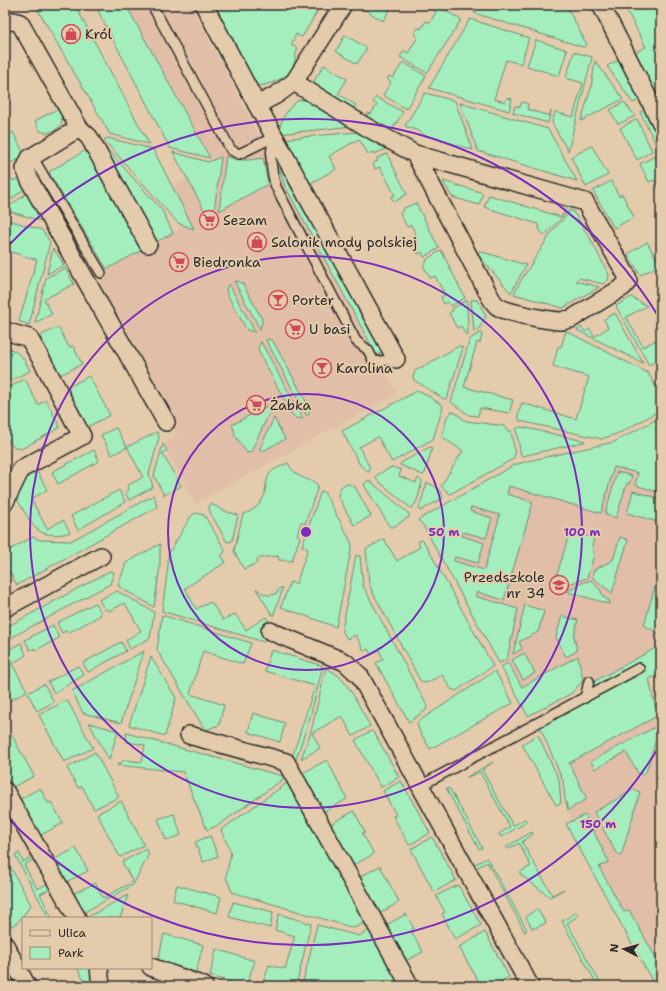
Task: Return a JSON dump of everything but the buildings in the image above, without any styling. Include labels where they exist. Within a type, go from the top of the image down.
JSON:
[{"type":"street","points":[[204,5],[257,106],[396,359]]},
{"type":"street","points":[[257,106],[294,82],[343,5]]},
{"type":"street","points":[[601,5],[661,123]]},
{"type":"street","points":[[5,22],[14,21],[20,23],[79,128],[89,137],[148,244]]},
{"type":"street","points":[[294,82],[368,128],[416,154],[585,202],[627,276],[628,281],[623,287],[571,319],[562,321],[541,318],[498,307],[486,291],[416,154]]},
{"type":"street","points":[[79,128],[32,156],[28,161],[26,169],[32,185],[166,422]]},
{"type":"street","points":[[5,331],[29,338],[46,366],[82,436],[21,468],[5,502]]},
{"type":"street","points":[[5,608],[101,556]]},
{"type":"street","points":[[270,630],[346,662],[360,676],[530,986]]},
{"type":"street","points":[[189,735],[286,762],[410,986]]},
{"type":"street","points":[[5,791],[76,917]]},
{"type":"street","points":[[5,945],[28,986]]},
{"type":"street","points":[[152,967],[204,986]]},
{"type":"street","points":[[99,969],[101,986]]},
{"type":"lane","points":[[152,5],[231,150],[239,154],[274,137]]},
{"type":"lane","points":[[274,137],[270,162],[276,187],[356,341],[368,350],[374,362],[396,359]]},
{"type":"lane","points":[[32,156],[101,273]]},
{"type":"lane","points":[[420,786],[639,668]]},
{"type":"lane","points":[[585,698],[589,681]]},
{"type":"shaded area","points":[[126,5],[191,5],[285,186],[397,394],[195,503],[163,444],[177,435],[90,278],[191,223],[172,186],[215,166]]},
{"type":"shaded area","name":"Przedszkole nr 34","points":[[661,430],[661,645],[595,681],[583,680],[572,693],[528,716],[423,525],[520,468]]},
{"type":"shaded area","points":[[661,706],[661,977],[568,812],[566,779],[547,738]]},
{"type":"green space","points":[[35,5],[75,5],[149,144],[110,134]]},
{"type":"green space","points":[[95,5],[126,5],[210,158],[170,148]]},
{"type":"green space","points":[[212,5],[321,5],[302,37],[296,34],[291,45],[298,49],[292,70],[288,74],[271,83],[256,85]]},
{"type":"green space","points":[[361,5],[392,5],[383,21],[360,7]]},
{"type":"green space","points":[[436,5],[461,20],[427,73],[400,57],[404,51],[408,53],[418,37],[414,34],[418,28],[421,29],[426,21],[430,23],[436,12],[433,10]]},
{"type":"green space","points":[[479,5],[566,5],[587,45],[583,47],[474,13]]},
{"type":"green space","points":[[624,5],[661,5],[661,96],[658,93],[655,94],[634,53],[646,47]]},
{"type":"green space","points":[[470,19],[529,38],[521,64],[506,60],[494,99],[505,102],[507,98],[512,99],[509,111],[429,88]]},
{"type":"green space","points":[[345,35],[367,48],[357,64],[336,51]]},
{"type":"green space","points":[[536,40],[567,50],[559,76],[527,66]]},
{"type":"green space","points":[[574,52],[592,57],[568,151],[552,123],[555,112],[573,117],[583,83],[566,78]]},
{"type":"green space","points":[[619,60],[639,100],[633,103],[607,66]]},
{"type":"green space","points":[[595,61],[623,99],[581,121],[591,88]]},
{"type":"green space","points":[[403,62],[426,76],[406,109],[383,95],[391,82],[387,79],[389,76],[393,78]]},
{"type":"green space","points":[[324,65],[347,79],[338,94],[356,105],[352,112],[311,86]]},
{"type":"green space","points":[[425,93],[455,101],[473,150],[424,135],[421,132],[405,126]]},
{"type":"green space","points":[[376,97],[403,112],[390,133],[365,119],[368,113],[371,114],[377,105],[373,102]]},
{"type":"green space","points":[[299,100],[311,101],[353,126],[279,134],[280,125],[285,115],[295,102]]},
{"type":"green space","points":[[522,102],[528,104],[527,109],[549,116],[551,111],[548,123],[513,113],[515,106],[520,107]]},
{"type":"green space","points":[[624,102],[635,116],[618,124],[610,110]]},
{"type":"green space","points":[[460,103],[548,129],[577,181],[478,151]]},
{"type":"green space","points":[[59,108],[62,121],[59,127],[47,133],[40,131],[35,121]]},
{"type":"green space","points":[[645,110],[661,142],[661,147],[658,148],[640,112]]},
{"type":"green space","points":[[637,119],[652,151],[637,160],[620,128]]},
{"type":"green space","points":[[13,132],[25,156],[5,166],[5,136]]},
{"type":"green space","points":[[357,132],[386,149],[374,154],[373,152],[368,154],[359,139],[329,156],[336,169],[307,185],[281,139]]},
{"type":"green space","points":[[107,138],[153,149],[194,229],[178,223],[104,140]]},
{"type":"green space","points":[[592,146],[608,175],[586,187],[571,157]]},
{"type":"green space","points":[[105,147],[162,210],[173,233],[156,242],[109,155],[107,155]]},
{"type":"green space","points":[[88,149],[146,248],[107,269],[50,175],[50,171]]},
{"type":"green space","points":[[173,152],[208,162],[221,157],[213,220],[210,221]]},
{"type":"green space","points":[[387,154],[407,194],[394,202],[391,197],[395,195],[380,167],[375,169],[373,163],[378,161],[377,158]]},
{"type":"green space","points":[[226,156],[240,160],[263,158],[268,184],[219,211]]},
{"type":"green space","points":[[655,156],[661,168],[661,194],[654,180],[649,182],[640,164]]},
{"type":"green space","points":[[277,160],[383,351],[380,354],[376,354],[285,186]]},
{"type":"green space","points":[[5,169],[13,181],[24,175],[28,186],[5,204]]},
{"type":"green space","points":[[443,181],[483,193],[479,205],[452,197]]},
{"type":"green space","points":[[611,181],[619,196],[622,194],[634,217],[614,228],[593,191]]},
{"type":"green space","points":[[27,193],[45,222],[5,210]]},
{"type":"green space","points":[[489,195],[561,217],[569,205],[571,208],[545,235],[540,231],[538,224],[484,207]]},
{"type":"green space","points":[[416,203],[439,248],[424,257],[422,252],[418,254],[414,248],[417,246],[412,237],[416,234],[411,225],[407,227],[400,213],[403,211],[402,209]]},
{"type":"green space","points":[[572,210],[590,238],[609,275],[608,280],[603,284],[579,278],[576,281],[599,287],[563,308],[514,294],[553,230]]},
{"type":"green space","points":[[8,220],[42,230],[50,242],[29,325],[19,321],[37,260],[5,250],[5,230]]},
{"type":"green space","points":[[647,242],[660,265],[640,275],[628,254]]},
{"type":"green space","points":[[53,248],[64,265],[47,274]]},
{"type":"green space","points":[[441,250],[465,298],[451,306],[448,302],[444,304],[441,297],[445,295],[435,276],[430,278],[423,265],[427,262],[426,260]]},
{"type":"green space","points":[[479,251],[526,265],[511,293],[478,255]]},
{"type":"green space","points":[[65,268],[74,284],[44,299],[52,314],[35,323],[46,278]]},
{"type":"green space","points":[[234,281],[243,284],[262,319],[260,329]]},
{"type":"green space","points":[[229,284],[255,332],[247,330],[228,296],[226,289]]},
{"type":"green space","points":[[631,297],[647,306],[626,317],[643,347],[658,339],[661,346],[661,358],[649,365],[616,306]]},
{"type":"green space","points":[[467,300],[468,334],[466,335],[461,326],[457,328],[449,313],[453,311],[452,309]]},
{"type":"green space","points":[[471,300],[477,300],[486,316],[479,329],[474,331]]},
{"type":"green space","points":[[615,313],[643,363],[577,330],[581,327],[585,332],[590,329],[594,337],[608,328],[604,319]]},
{"type":"green space","points":[[58,327],[69,347],[73,346],[82,364],[60,375],[40,336]]},
{"type":"green space","points":[[566,331],[648,373],[661,396],[661,410],[621,432],[602,439],[520,421],[518,415],[522,403],[576,419],[589,377],[553,366],[558,347],[561,347]]},
{"type":"green space","points":[[480,333],[482,334],[480,343],[477,342],[464,387],[513,400],[509,413],[480,408],[478,416],[469,415],[451,402],[470,339]]},
{"type":"green space","points":[[268,339],[273,341],[309,407],[309,414],[307,416],[266,340]]},
{"type":"green space","points":[[261,342],[303,419],[296,418],[292,414],[260,354],[258,348]]},
{"type":"green space","points":[[459,346],[463,348],[447,398],[444,399],[414,380],[413,377],[415,371]]},
{"type":"green space","points":[[5,347],[21,356],[26,362],[30,371],[5,383]]},
{"type":"green space","points":[[89,376],[110,415],[87,427],[67,388]]},
{"type":"green space","points":[[25,379],[38,405],[46,400],[59,425],[59,428],[21,449],[15,447],[9,442],[5,435],[5,389]]},
{"type":"green space","points":[[417,391],[420,391],[443,407],[433,439],[392,462],[378,437],[359,447],[370,468],[369,472],[360,465],[342,431]]},
{"type":"green space","points":[[267,406],[270,411],[251,452],[247,453],[234,434],[235,432],[232,425]]},
{"type":"green space","points":[[451,412],[454,412],[466,421],[505,426],[505,429],[511,431],[515,454],[513,459],[450,494],[441,486],[463,451],[442,437],[447,417]]},
{"type":"green space","points":[[661,417],[661,493],[635,485],[638,473],[614,467],[601,513],[509,486],[507,494],[533,502],[504,600],[477,592],[475,596],[518,609],[507,659],[499,663],[423,525],[418,520],[514,465],[614,442]],"holes":[[[471,507],[500,515],[484,570],[454,561],[455,557],[478,563],[484,543],[462,536],[463,532],[486,538],[492,518],[470,511]]]},
{"type":"green space","points":[[274,418],[285,439],[261,452],[260,448]]},
{"type":"green space","points":[[522,427],[585,441],[522,456],[516,429]]},
{"type":"green space","points":[[116,428],[127,447],[112,455],[101,435]]},
{"type":"green space","points":[[157,432],[159,437],[149,474],[153,487],[129,500],[125,492],[129,490],[127,486],[143,477],[127,447]]},
{"type":"green space","points":[[163,444],[167,451],[162,453],[181,486],[164,495],[154,476]]},
{"type":"green space","points":[[430,447],[432,448],[425,473],[423,475],[400,465],[401,463]]},
{"type":"green space","points":[[94,450],[99,461],[58,484],[52,472]]},
{"type":"green space","points":[[288,463],[296,473],[303,478],[315,482],[318,486],[305,524],[301,522],[297,535],[300,537],[292,561],[279,560],[278,556],[266,557],[257,559],[257,563],[244,569],[234,551],[243,514],[254,509],[260,504],[264,497],[267,479],[270,473]]},
{"type":"green space","points":[[392,467],[401,470],[399,476],[416,483],[418,478],[422,481],[417,500],[411,508],[376,479],[377,475]]},
{"type":"green space","points":[[37,471],[47,490],[31,499],[47,529],[63,520],[70,532],[54,535],[41,532],[27,517],[18,501],[16,496],[21,480]]},
{"type":"green space","points":[[617,472],[632,476],[629,484],[627,483],[616,518],[605,514]]},
{"type":"green space","points":[[367,481],[370,481],[409,514],[409,517],[393,527],[390,527],[364,485]]},
{"type":"green space","points":[[427,483],[437,488],[443,498],[420,511],[419,508]]},
{"type":"green space","points":[[348,484],[355,487],[371,516],[354,525],[338,496],[340,488]]},
{"type":"green space","points":[[119,490],[125,502],[78,530],[71,516]]},
{"type":"green space","points":[[321,491],[324,492],[352,545],[336,627],[281,607],[290,582],[296,584],[308,549],[302,546]]},
{"type":"green space","points":[[633,491],[661,499],[661,523],[627,513]]},
{"type":"green space","points":[[154,495],[157,507],[17,585],[5,563],[5,552],[33,537],[40,540],[71,541]]},
{"type":"green space","points":[[211,504],[227,512],[238,515],[232,541],[227,542],[210,512],[209,507]]},
{"type":"green space","points":[[195,513],[204,515],[225,550],[221,555],[226,562],[185,588],[196,609],[211,602],[223,620],[235,614],[246,630],[266,617],[270,624],[264,642],[162,611],[168,567],[168,555],[191,516]]},
{"type":"green space","points":[[570,531],[594,538],[592,546],[594,555],[587,578],[566,584],[560,587],[559,590],[553,588]]},
{"type":"green space","points":[[620,537],[628,540],[612,593],[592,577],[594,570],[613,560]]},
{"type":"green space","points":[[384,539],[397,561],[420,547],[418,542],[422,540],[424,542],[493,666],[456,691],[451,689],[442,675],[426,683],[421,682],[372,591],[369,583],[366,549]]},
{"type":"green space","points":[[160,544],[160,565],[154,607],[118,586],[126,563]]},
{"type":"green space","points":[[356,555],[360,556],[363,586],[427,706],[426,710],[409,722],[376,663],[383,659],[379,650],[371,654],[368,649],[364,651],[356,635],[347,639],[342,630]]},
{"type":"green space","points":[[661,565],[661,635],[644,625]]},
{"type":"green space","points":[[110,571],[114,572],[110,584],[5,641],[5,628]]},
{"type":"green space","points":[[591,580],[601,591],[603,597],[610,601],[609,604],[568,592],[569,590],[575,588],[576,585]]},
{"type":"green space","points":[[280,588],[283,588],[273,616],[256,589],[269,595],[277,593]]},
{"type":"green space","points":[[117,591],[154,612],[150,638],[130,649],[126,640],[141,631],[125,603],[109,611],[108,608],[105,610],[99,600]]},
{"type":"green space","points":[[95,603],[101,612],[101,615],[68,633],[67,630],[62,633],[57,623]]},
{"type":"green space","points":[[525,605],[544,611],[538,632],[519,642],[522,649],[513,654]]},
{"type":"green space","points":[[162,615],[251,643],[243,664],[203,651],[190,694],[224,705],[219,725],[205,730],[157,650]]},
{"type":"green space","points":[[562,616],[578,620],[574,636],[577,651],[566,657],[556,637]]},
{"type":"green space","points":[[53,625],[59,638],[36,650],[34,648],[30,650],[25,640]]},
{"type":"green space","points":[[121,642],[126,651],[88,672],[83,663]]},
{"type":"green space","points":[[21,643],[26,655],[12,664],[27,691],[5,703],[5,666],[10,649]]},
{"type":"green space","points":[[661,645],[661,675],[649,678],[655,707],[661,706],[661,714],[569,763],[587,799],[568,810],[563,781],[540,727],[646,671],[643,664],[591,690],[593,681]]},
{"type":"green space","points":[[271,650],[323,666],[310,717],[295,762],[291,761],[315,686],[265,671]]},
{"type":"green space","points":[[144,651],[121,723],[83,713],[72,691]]},
{"type":"green space","points":[[524,653],[535,673],[523,680],[512,660]]},
{"type":"green space","points":[[578,656],[583,680],[572,693],[528,716],[501,667],[508,663],[522,687]]},
{"type":"green space","points":[[151,657],[176,698],[165,736],[129,725]]},
{"type":"green space","points":[[78,666],[84,675],[54,693],[48,682]]},
{"type":"green space","points":[[326,668],[333,672],[346,685],[357,701],[370,726],[353,736],[342,716],[312,733],[320,748],[301,759],[311,732]]},
{"type":"green space","points":[[495,671],[513,703],[430,749],[419,730],[417,724],[419,721]]},
{"type":"green space","points":[[44,684],[54,702],[37,711],[28,693]]},
{"type":"green space","points":[[67,700],[93,748],[64,762],[39,715]]},
{"type":"green space","points":[[253,713],[285,723],[280,742],[248,732]]},
{"type":"green space","points":[[89,723],[118,731],[109,760]]},
{"type":"green space","points":[[661,724],[645,775],[638,773],[626,752],[595,769],[591,761]]},
{"type":"green space","points":[[371,731],[375,734],[399,777],[381,787],[355,740]]},
{"type":"green space","points":[[126,733],[286,777],[219,825],[207,830],[183,772],[117,765],[125,760],[142,762],[145,745],[127,742]]},
{"type":"green space","points":[[11,734],[34,776],[13,787],[5,773],[5,738]]},
{"type":"green space","points":[[538,735],[559,780],[561,803],[556,805],[522,744]]},
{"type":"green space","points":[[95,752],[119,797],[94,809],[82,786],[78,788],[67,768]]},
{"type":"green space","points":[[327,760],[347,799],[320,814],[299,775]]},
{"type":"green space","points":[[493,762],[482,770],[513,826],[525,819],[527,822],[501,837],[499,834],[510,827],[480,772],[467,777]]},
{"type":"green space","points":[[290,781],[368,921],[354,928],[232,892],[226,877],[231,852],[221,830]]},
{"type":"green space","points":[[401,781],[430,833],[409,845],[393,816],[396,815],[383,791]]},
{"type":"green space","points":[[40,788],[48,803],[51,802],[63,823],[39,836],[19,800]]},
{"type":"green space","points":[[446,788],[450,789],[482,848],[479,849]]},
{"type":"green space","points":[[633,790],[640,792],[621,856],[615,851],[594,812]]},
{"type":"green space","points":[[121,801],[144,845],[120,857],[97,814]]},
{"type":"green space","points":[[354,811],[365,832],[362,833],[374,854],[350,867],[327,826]]},
{"type":"green space","points":[[174,814],[181,835],[166,840],[158,819]]},
{"type":"green space","points":[[585,815],[609,862],[599,867],[624,912],[629,910],[661,967],[661,986],[655,986],[566,824]]},
{"type":"green space","points":[[532,832],[532,835],[522,842],[552,895],[564,889],[550,897],[520,874],[520,872],[531,866],[519,843],[508,849],[506,847]]},
{"type":"green space","points":[[210,836],[218,856],[203,862],[195,842]]},
{"type":"green space","points":[[432,837],[456,880],[434,892],[411,849]]},
{"type":"green space","points":[[76,848],[88,871],[64,883],[53,860]]},
{"type":"green space","points":[[146,849],[149,854],[133,885],[81,914],[71,895],[95,883],[103,898],[133,882],[122,862]]},
{"type":"green space","points":[[19,853],[23,862],[35,856],[36,858],[24,865],[37,889],[49,883],[52,888],[40,894],[52,917],[48,917],[15,855]]},
{"type":"green space","points":[[5,857],[31,905],[17,923],[12,926],[5,914]]},
{"type":"green space","points":[[487,858],[527,930],[525,932],[487,862],[474,869],[472,866]]},
{"type":"green space","points":[[380,866],[399,902],[377,915],[356,879]]},
{"type":"green space","points":[[177,885],[221,897],[217,913],[173,900]]},
{"type":"green space","points":[[458,885],[481,925],[455,939],[442,914],[445,912],[436,896]]},
{"type":"green space","points":[[128,895],[120,917],[88,917]]},
{"type":"green space","points":[[233,902],[273,912],[270,928],[229,917]]},
{"type":"green space","points":[[537,909],[546,923],[533,929],[526,918]]},
{"type":"green space","points":[[576,913],[578,916],[567,923],[602,986],[598,986],[562,921]]},
{"type":"green space","points":[[279,914],[311,924],[296,986],[262,986],[269,965],[285,969],[295,936],[275,930]]},
{"type":"green space","points":[[406,914],[414,929],[411,931],[423,952],[403,962],[383,927]]},
{"type":"green space","points":[[317,925],[359,936],[372,929],[404,986],[302,986]]},
{"type":"green space","points":[[485,932],[509,977],[492,986],[481,986],[459,947]]},
{"type":"green space","points":[[164,934],[203,945],[196,972],[158,961]]},
{"type":"green space","points":[[216,949],[255,961],[246,986],[210,976]]},
{"type":"green space","points":[[78,969],[93,969],[94,986],[87,986]]},
{"type":"place","name":"Król","points":[[71,34]]},
{"type":"place","name":"Sezam","points":[[209,220]]},
{"type":"place","name":"Salonik mody polskiej","points":[[257,242]]},
{"type":"place","name":"Biedronka","points":[[179,262]]},
{"type":"place","name":"Porter","points":[[278,300]]},
{"type":"place","name":"U basi","points":[[295,329]]},
{"type":"place","name":"Karolina","points":[[322,368]]},
{"type":"place","name":"Żabka","points":[[256,405]]},
{"type":"place","name":"Przedszkole nr 34","points":[[559,585]]}]
